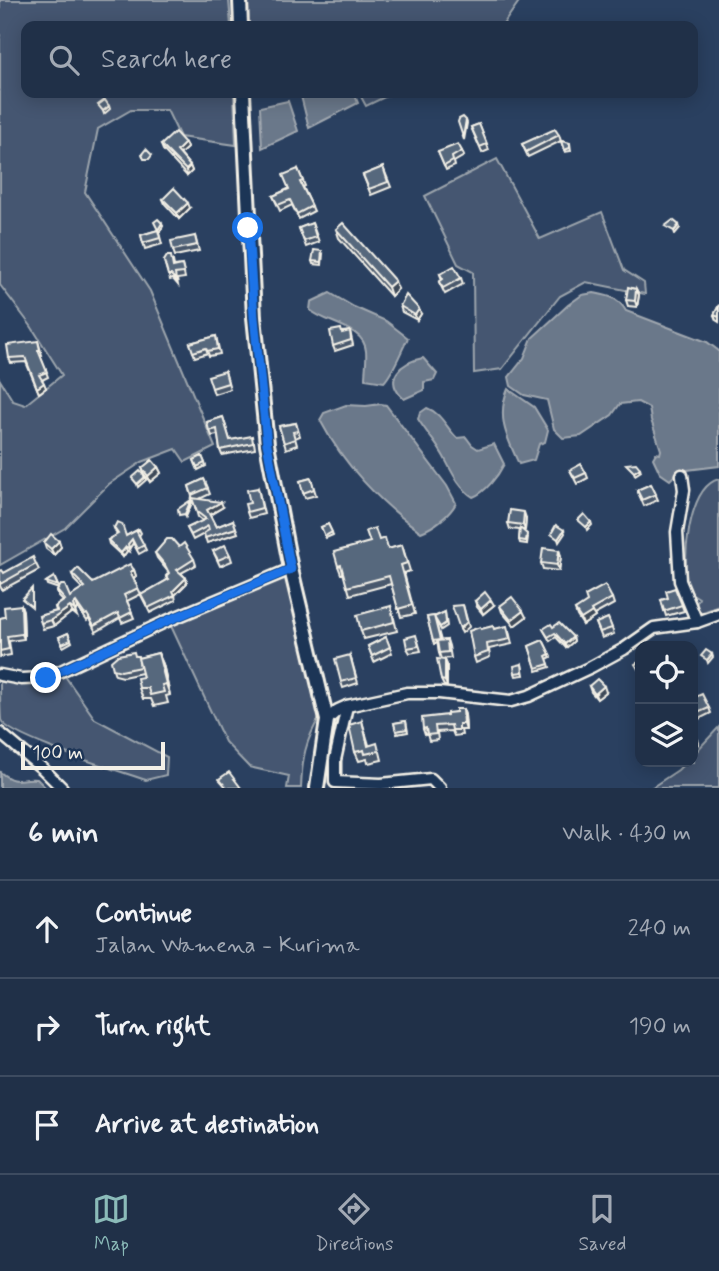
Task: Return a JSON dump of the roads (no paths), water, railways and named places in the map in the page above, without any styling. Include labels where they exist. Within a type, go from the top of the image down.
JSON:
[{"type":"main road","points":[[240,0],[241,21]]},
{"type":"main road","points":[[243,98],[254,317],[267,444],[291,569],[327,720],[317,788]]},
{"type":"street","points":[[682,475],[684,490],[677,532],[680,582],[697,622]]},
{"type":"street","points":[[0,675],[22,679],[46,678],[167,621],[291,569]]},
{"type":"street","points":[[327,720],[347,706],[407,693],[511,701],[529,696],[591,667],[654,628],[697,622],[719,614]]},
{"type":"street","points":[[347,706],[335,760],[336,785],[431,779],[440,788]]},
{"type":"street","points":[[0,733],[62,788]]}]
